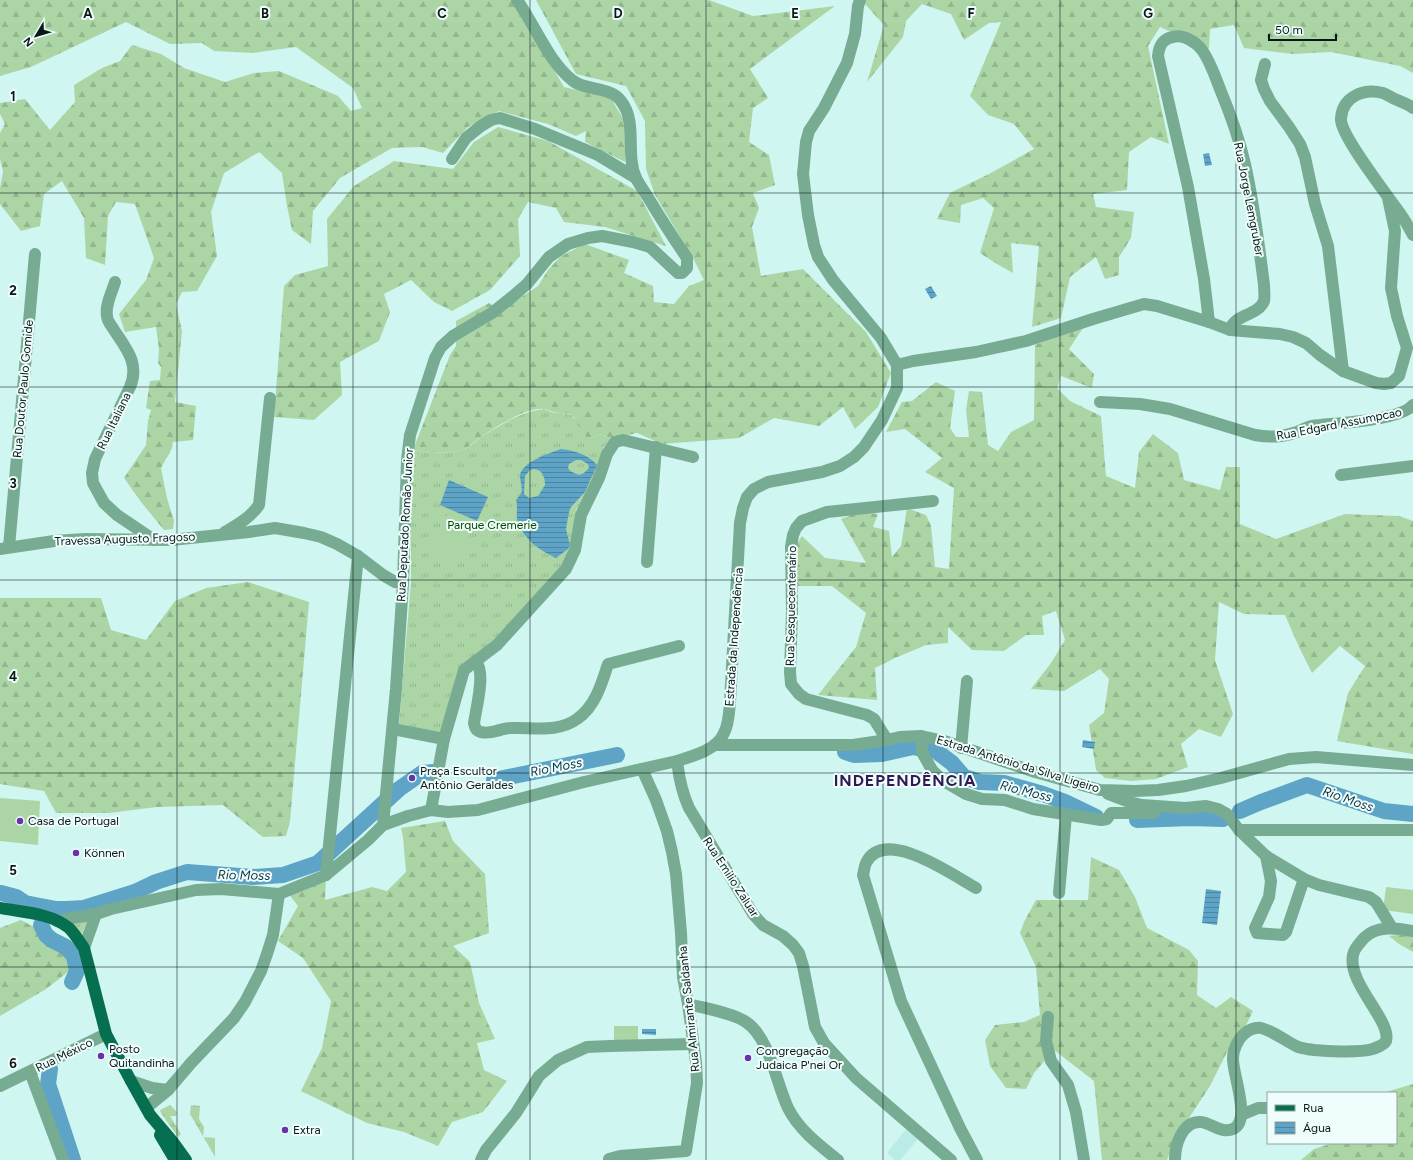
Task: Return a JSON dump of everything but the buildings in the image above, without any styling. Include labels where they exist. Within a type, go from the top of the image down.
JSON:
[{"type":"main road","points":[[0,908],[46,916],[68,927],[76,936],[84,948],[106,1034],[148,1111],[155,1127],[175,1160]]},
{"type":"main road","points":[[148,1111],[186,1160]]},
{"type":"street","name":"Rua Deputado Romão Junior","points":[[383,825],[393,729],[404,583],[407,460],[410,435],[435,358],[441,347],[453,336],[492,313],[512,297],[527,284],[549,257],[568,244],[588,238],[602,236],[617,238],[650,247],[678,273],[682,273],[687,268],[687,258],[636,178],[632,161],[629,119],[622,102],[616,96],[608,92],[574,82],[566,76],[546,48],[517,0]]},
{"type":"street","points":[[860,0],[850,56],[824,108],[809,131],[806,142],[803,174],[808,215],[814,246],[818,257],[833,280],[881,338],[897,365],[913,361],[976,352],[1026,341],[1144,304],[1157,306],[1230,330],[1280,334],[1293,337],[1306,343],[1343,371],[1376,383],[1391,383],[1399,376],[1407,348]]},
{"type":"street","name":"Rua Jorge Lemgruber","points":[[1209,322],[1204,279],[1188,187],[1158,56],[1159,46],[1168,39],[1179,36],[1186,37],[1201,49],[1217,79],[1238,137],[1245,165],[1264,285],[1264,301],[1259,307],[1234,321],[1230,330]]},
{"type":"street","points":[[1264,64],[1261,80],[1264,89],[1270,101],[1300,144],[1305,157],[1315,204],[1328,246],[1343,371]]},
{"type":"street","points":[[1413,108],[1383,94],[1362,92],[1354,95],[1346,102],[1342,111],[1341,121],[1364,163],[1405,221],[1413,235]]},
{"type":"street","points":[[452,159],[466,138],[491,120],[500,118],[535,129],[598,155],[636,178]]},
{"type":"street","points":[[1388,198],[1395,231],[1391,288],[1397,316],[1407,348],[1413,360]]},
{"type":"street","name":"Rua Doutor Paulo Gomide","points":[[4,548],[35,254]]},
{"type":"street","name":"Rua Italiana","points":[[115,282],[107,309],[107,316],[109,322],[133,361],[134,379],[95,459],[92,473],[93,483],[104,503],[117,515],[154,540]]},
{"type":"street","name":"Estrada da Independência","points":[[57,921],[96,914],[111,909],[196,890],[221,889],[279,894],[326,875],[368,840],[383,825],[408,816],[431,810],[448,812],[478,810],[584,782],[677,761],[697,754],[715,745],[724,734],[728,723],[740,523],[747,497],[754,489],[768,482],[828,470],[840,466],[854,457],[873,434],[892,400],[897,388],[897,365]]},
{"type":"street","points":[[220,535],[241,523],[254,512],[259,505],[270,398]]},
{"type":"street","name":"Rua Edgard Assumpcao","points":[[1100,402],[1140,404],[1170,409],[1266,437],[1279,437],[1296,433],[1309,427],[1351,423],[1381,417],[1406,411],[1413,405]]},
{"type":"street","points":[[431,810],[444,739],[464,670],[497,646],[566,569],[575,550],[581,515],[599,478],[607,454],[612,445],[615,442],[623,440],[692,457]]},
{"type":"street","points":[[647,562],[656,447]]},
{"type":"street","points":[[1341,475],[1413,466]]},
{"type":"street","name":"Rua Sesquecentenário","points":[[887,740],[874,719],[868,715],[806,699],[799,694],[791,684],[791,547],[793,535],[796,528],[802,521],[827,512],[933,501]]},
{"type":"street","name":"Travessa Augusto Fragoso","points":[[4,548],[86,538],[171,540],[275,528],[321,537],[358,556],[395,582],[404,583]]},
{"type":"street","points":[[326,875],[358,556]]},
{"type":"street","points":[[476,662],[480,668],[480,673],[474,723],[475,728],[478,731],[486,733],[510,728],[542,729],[564,727],[579,718],[594,700],[603,681],[608,664],[679,646]]},
{"type":"street","points":[[961,748],[967,682]]},
{"type":"street","points":[[393,729],[444,739]]},
{"type":"street","points":[[921,736],[922,752],[932,770],[942,780],[966,794],[982,799],[1005,800],[1033,809],[1101,820],[1107,819],[1111,813],[1180,813],[1185,808]]},
{"type":"street","name":"Estrada Antônio da Silva Ligeiro","points":[[715,745],[853,745],[900,737],[921,736],[944,741],[1035,772],[1100,790],[1158,790],[1221,778],[1289,759],[1316,757],[1413,765]]},
{"type":"street","name":"Rua Emilio Zaluar","points":[[677,761],[679,780],[689,808],[754,914],[763,925],[783,936],[799,953],[815,1027],[824,1043],[856,1078],[951,1160]]},
{"type":"street","name":"Rua Almirante Saldanha","points":[[609,1159],[620,1156],[686,1151],[696,1083],[693,1044],[683,977],[681,934],[672,852],[667,831],[656,800],[642,769]]},
{"type":"street","points":[[1100,790],[1118,798],[1142,805],[1185,808],[1206,806],[1218,809],[1227,814],[1239,830],[1266,856],[1304,879],[1319,885],[1369,897],[1376,902],[1392,928]]},
{"type":"street","points":[[1059,893],[1066,815]]},
{"type":"street","points":[[1239,830],[1413,830]]},
{"type":"street","points":[[976,888],[929,862],[903,851],[886,849],[875,853],[866,863],[863,875],[901,1001],[960,1128],[977,1160]]},
{"type":"street","points":[[1266,856],[1271,881],[1269,897],[1255,928],[1257,933],[1283,935],[1286,932],[1304,879]]},
{"type":"street","points":[[148,1111],[168,1090],[190,1063],[234,1018],[245,1002],[261,971],[267,954],[279,894]]},
{"type":"street","points":[[84,948],[96,914]]},
{"type":"street","points":[[1176,1160],[1179,1138],[1185,1128],[1193,1123],[1201,1122],[1227,1130],[1233,1129],[1238,1125],[1241,1115],[1240,1103],[1232,1057],[1240,1038],[1245,1032],[1260,1028],[1278,1035],[1296,1046],[1309,1049],[1354,1052],[1373,1049],[1384,1043],[1386,1040],[1386,1034],[1380,1019],[1360,986],[1353,971],[1353,955],[1358,945],[1368,935],[1383,929],[1398,928],[1413,931]]},
{"type":"street","points":[[688,1004],[732,1015],[746,1021],[754,1028],[762,1040],[775,1070],[780,1089],[798,1124],[813,1140],[838,1160]]},
{"type":"street","points":[[1048,1017],[1046,1041],[1051,1061],[1068,1085],[1076,1112],[1084,1160]]},
{"type":"street","name":"Rua México","points":[[0,1086],[106,1034]]},
{"type":"street","points":[[481,1160],[486,1150],[516,1113],[539,1076],[558,1060],[587,1047],[693,1044]]},
{"type":"street","points":[[30,1072],[63,1160]]},
{"type":"street","points":[[131,1081],[152,1088],[168,1090]]},
{"type":"street","points":[[1241,1115],[1258,1108],[1267,1108]]},
{"type":"shaded area","points":[[906,1129],[918,1139],[900,1160],[895,1160],[887,1153]]},
{"type":"green space","points":[[0,0],[513,0],[564,87],[611,98],[626,124],[625,162],[585,142],[586,131],[576,136],[548,124],[499,111],[468,127],[443,153],[422,147],[392,148],[340,178],[313,211],[311,244],[292,230],[282,173],[259,152],[224,173],[211,212],[217,256],[197,291],[182,292],[176,304],[182,331],[175,402],[196,406],[193,440],[173,442],[172,448],[161,468],[167,498],[174,521],[173,529],[164,530],[124,478],[146,445],[148,421],[151,410],[146,408],[150,381],[160,380],[161,367],[158,363],[159,349],[156,327],[125,332],[119,314],[146,280],[154,258],[135,204],[116,202],[108,216],[105,265],[86,258],[84,218],[62,181],[44,194],[40,226],[21,231],[0,204],[0,188],[3,171],[0,159],[0,133],[5,124],[0,114],[0,103],[25,99],[50,130],[75,102],[74,85],[102,68],[120,61],[132,45],[161,54],[184,68],[225,82],[254,73],[279,71],[338,96],[351,111],[362,108],[353,88],[296,47],[253,53],[214,51],[202,43],[170,44],[126,22],[31,67],[0,76]]},
{"type":"green space","points":[[536,0],[709,0],[753,16],[835,6],[750,69],[768,98],[753,108],[749,142],[769,155],[775,185],[753,193],[759,208],[752,227],[761,276],[803,269],[866,332],[891,373],[878,407],[855,429],[843,407],[819,426],[774,418],[739,438],[662,444],[637,433],[611,439],[601,434],[592,438],[586,437],[581,433],[576,419],[571,415],[555,413],[545,409],[537,409],[528,411],[502,424],[465,449],[459,451],[432,452],[413,450],[450,355],[456,346],[456,321],[489,303],[500,311],[538,286],[548,270],[561,256],[585,244],[629,260],[624,273],[653,286],[654,302],[674,304],[689,286],[704,280],[694,260],[655,195],[646,169],[645,121],[626,86],[576,74]]},
{"type":"green space","points":[[866,0],[1413,0],[1413,73],[1400,66],[1331,52],[1293,54],[1244,48],[1234,25],[1210,29],[1209,49],[1160,27],[1148,46],[1169,144],[1151,137],[1129,152],[1127,190],[1093,194],[1096,207],[1134,212],[1131,238],[1119,257],[1119,275],[1105,279],[1096,257],[1070,277],[1061,318],[1032,327],[1039,246],[1011,243],[1013,273],[980,253],[994,208],[983,198],[961,205],[960,223],[937,219],[950,193],[989,174],[1034,149],[1014,124],[988,115],[970,96],[1001,22],[989,23],[964,40],[951,14],[922,4],[906,21],[903,37],[867,82],[884,25],[864,3]]},
{"type":"green space","points":[[498,127],[548,141],[637,191],[666,246],[605,227],[564,222],[556,208],[528,202],[518,219],[520,256],[490,290],[452,311],[434,302],[411,280],[384,294],[390,312],[379,341],[340,362],[342,395],[314,420],[274,417],[284,286],[295,275],[328,266],[327,219],[354,186],[394,161],[453,169],[474,142]]},
{"type":"green space","points":[[1085,325],[1069,349],[1094,374],[1092,388],[1061,376],[1057,388],[1070,401],[1101,416],[1106,476],[1135,488],[1139,452],[1153,434],[1178,453],[1184,480],[1220,490],[1226,467],[1240,467],[1240,524],[1276,539],[1345,514],[1399,516],[1413,521],[1413,754],[1337,741],[1348,693],[1365,666],[1340,646],[1312,673],[1285,615],[1244,614],[1219,602],[1215,660],[1233,714],[1221,737],[1199,729],[1181,744],[1188,767],[1156,779],[1131,781],[1105,778],[1096,770],[1089,725],[1104,713],[1109,679],[1100,669],[1064,691],[1031,689],[1051,663],[1065,640],[1056,611],[1042,616],[1044,635],[1026,635],[1004,651],[972,650],[948,627],[948,643],[926,645],[875,668],[877,700],[818,695],[856,647],[866,613],[832,586],[797,586],[796,545],[802,536],[825,558],[866,563],[841,519],[859,512],[878,514],[873,527],[889,531],[892,557],[901,546],[907,508],[926,515],[931,526],[935,567],[949,569],[954,488],[925,472],[942,458],[905,429],[886,432],[902,402],[912,401],[936,382],[955,391],[950,428],[956,437],[969,437],[966,410],[969,391],[982,392],[988,445],[998,451],[1011,432],[1034,420],[1035,345]]},
{"type":"green space","name":"Parque Cremerie","points":[[544,409],[554,413],[571,415],[577,420],[583,435],[592,438],[601,434],[611,439],[603,448],[603,457],[582,502],[576,510],[574,535],[566,563],[495,640],[461,666],[457,673],[442,733],[399,724],[411,582],[411,460],[413,450],[433,452],[459,451],[470,446],[497,427],[512,419],[527,413]]},
{"type":"green space","points":[[448,513],[474,526],[454,567],[429,554]]},
{"type":"green space","points":[[248,582],[309,602],[290,821],[286,836],[263,837],[223,805],[157,807],[109,813],[56,813],[44,791],[0,784],[0,598],[101,598],[111,630],[146,640],[175,601],[206,588]]},
{"type":"green space","name":"Casa de Portugal","points":[[0,798],[40,801],[38,845],[0,841]]},
{"type":"green space","points":[[445,821],[453,841],[485,874],[489,933],[453,946],[470,962],[479,1003],[495,1039],[477,1043],[484,1070],[507,1081],[483,1112],[452,1122],[438,1146],[404,1132],[367,1123],[301,1091],[322,1048],[331,1001],[303,958],[278,941],[298,906],[288,893],[326,877],[325,900],[372,887],[387,891],[406,872],[401,828]]},
{"type":"green space","points":[[1091,857],[1119,870],[1135,897],[1147,928],[1189,950],[1198,961],[1197,995],[1216,1008],[1231,997],[1253,1011],[1242,1033],[1227,1052],[1210,1086],[1187,1121],[1180,1128],[1167,1160],[1102,1160],[1094,1081],[1054,1050],[1034,1073],[1026,1089],[1006,1088],[990,1066],[985,1040],[995,1025],[1024,1022],[1040,1015],[1036,967],[1020,933],[1024,922],[1036,900],[1088,900]]},
{"type":"green space","points":[[1386,887],[1413,890],[1413,914],[1383,910]]},
{"type":"green space","points":[[21,920],[53,937],[73,968],[46,989],[0,1016],[0,928]]},
{"type":"green space","points":[[87,921],[82,934],[72,925]]},
{"type":"green space","points":[[1413,933],[1413,952],[1389,936]]},
{"type":"green space","points":[[614,1026],[638,1026],[638,1041],[614,1040]]},
{"type":"green space","points":[[1413,1084],[1413,1160],[1301,1160],[1314,1149],[1330,1144],[1397,1144],[1397,1092],[1386,1092]]},
{"type":"green space","points":[[170,1105],[177,1112],[176,1116],[170,1116],[181,1134],[178,1137],[160,1110]]},
{"type":"green space","points":[[191,1105],[200,1106],[199,1119],[204,1127],[203,1136],[190,1114]]},
{"type":"green space","points":[[203,1137],[215,1138],[215,1157]]},
{"type":"water","points":[[1209,153],[1212,165],[1205,166],[1203,154]]},
{"type":"water","points":[[931,286],[937,296],[931,299],[925,289]]},
{"type":"water","points":[[561,449],[590,458],[597,465],[585,492],[571,507],[569,512],[566,529],[570,545],[568,549],[556,558],[543,551],[527,538],[519,526],[516,500],[521,493],[522,489],[520,476],[525,466],[543,456]],"holes":[[[576,460],[581,460],[588,464],[589,468],[584,473],[579,475],[570,471],[568,468],[569,464]],[[534,469],[543,474],[545,485],[538,496],[529,498],[524,494],[525,476],[530,470]]]},
{"type":"water","points":[[449,480],[488,497],[477,521],[440,505]]},
{"type":"water","points":[[1083,740],[1095,742],[1094,749],[1082,747]]},
{"type":"water","points":[[1206,889],[1221,891],[1217,925],[1202,923]]},
{"type":"water","points":[[642,1029],[656,1029],[656,1035],[642,1034]]},
{"type":"waterway","name":"Rio Moss","points":[[845,752],[854,755],[882,754],[913,747],[936,751],[952,763],[964,777],[980,782],[1004,783],[1043,794],[1065,802],[1096,817]]},
{"type":"waterway","name":"Rio Moss","points":[[494,780],[617,755]]},
{"type":"waterway","name":"Rio Moss","points":[[1,893],[16,897],[25,903],[56,909],[84,908],[135,892],[156,882],[187,872],[253,877],[283,875],[318,863],[399,789],[422,773],[434,772]]},
{"type":"waterway","name":"Rio Moss","points":[[1240,811],[1307,785],[1384,811],[1413,814]]},
{"type":"waterway","name":"Rio Moss","points":[[1137,820],[1190,818],[1223,819]]},
{"type":"waterway","points":[[41,925],[46,935],[52,940],[66,947],[74,956],[77,971],[72,982]]},
{"type":"waterway","points":[[50,1069],[48,1084],[73,1160]]},
{"type":"place","name":"Praça Escultor Antônio Geraldes","points":[[412,778]]},
{"type":"place","name":"Casa de Portugal","points":[[20,821]]},
{"type":"place","name":"Können","points":[[76,853]]},
{"type":"place","name":"Posto Quitandinha","points":[[101,1056]]},
{"type":"place","name":"Congregação Judaica P'nei Or","points":[[748,1058]]},
{"type":"place","name":"Extra","points":[[285,1130]]},
{"type":"district","name":"INDEPENDÊNCIA","points":[[905,780]]}]
